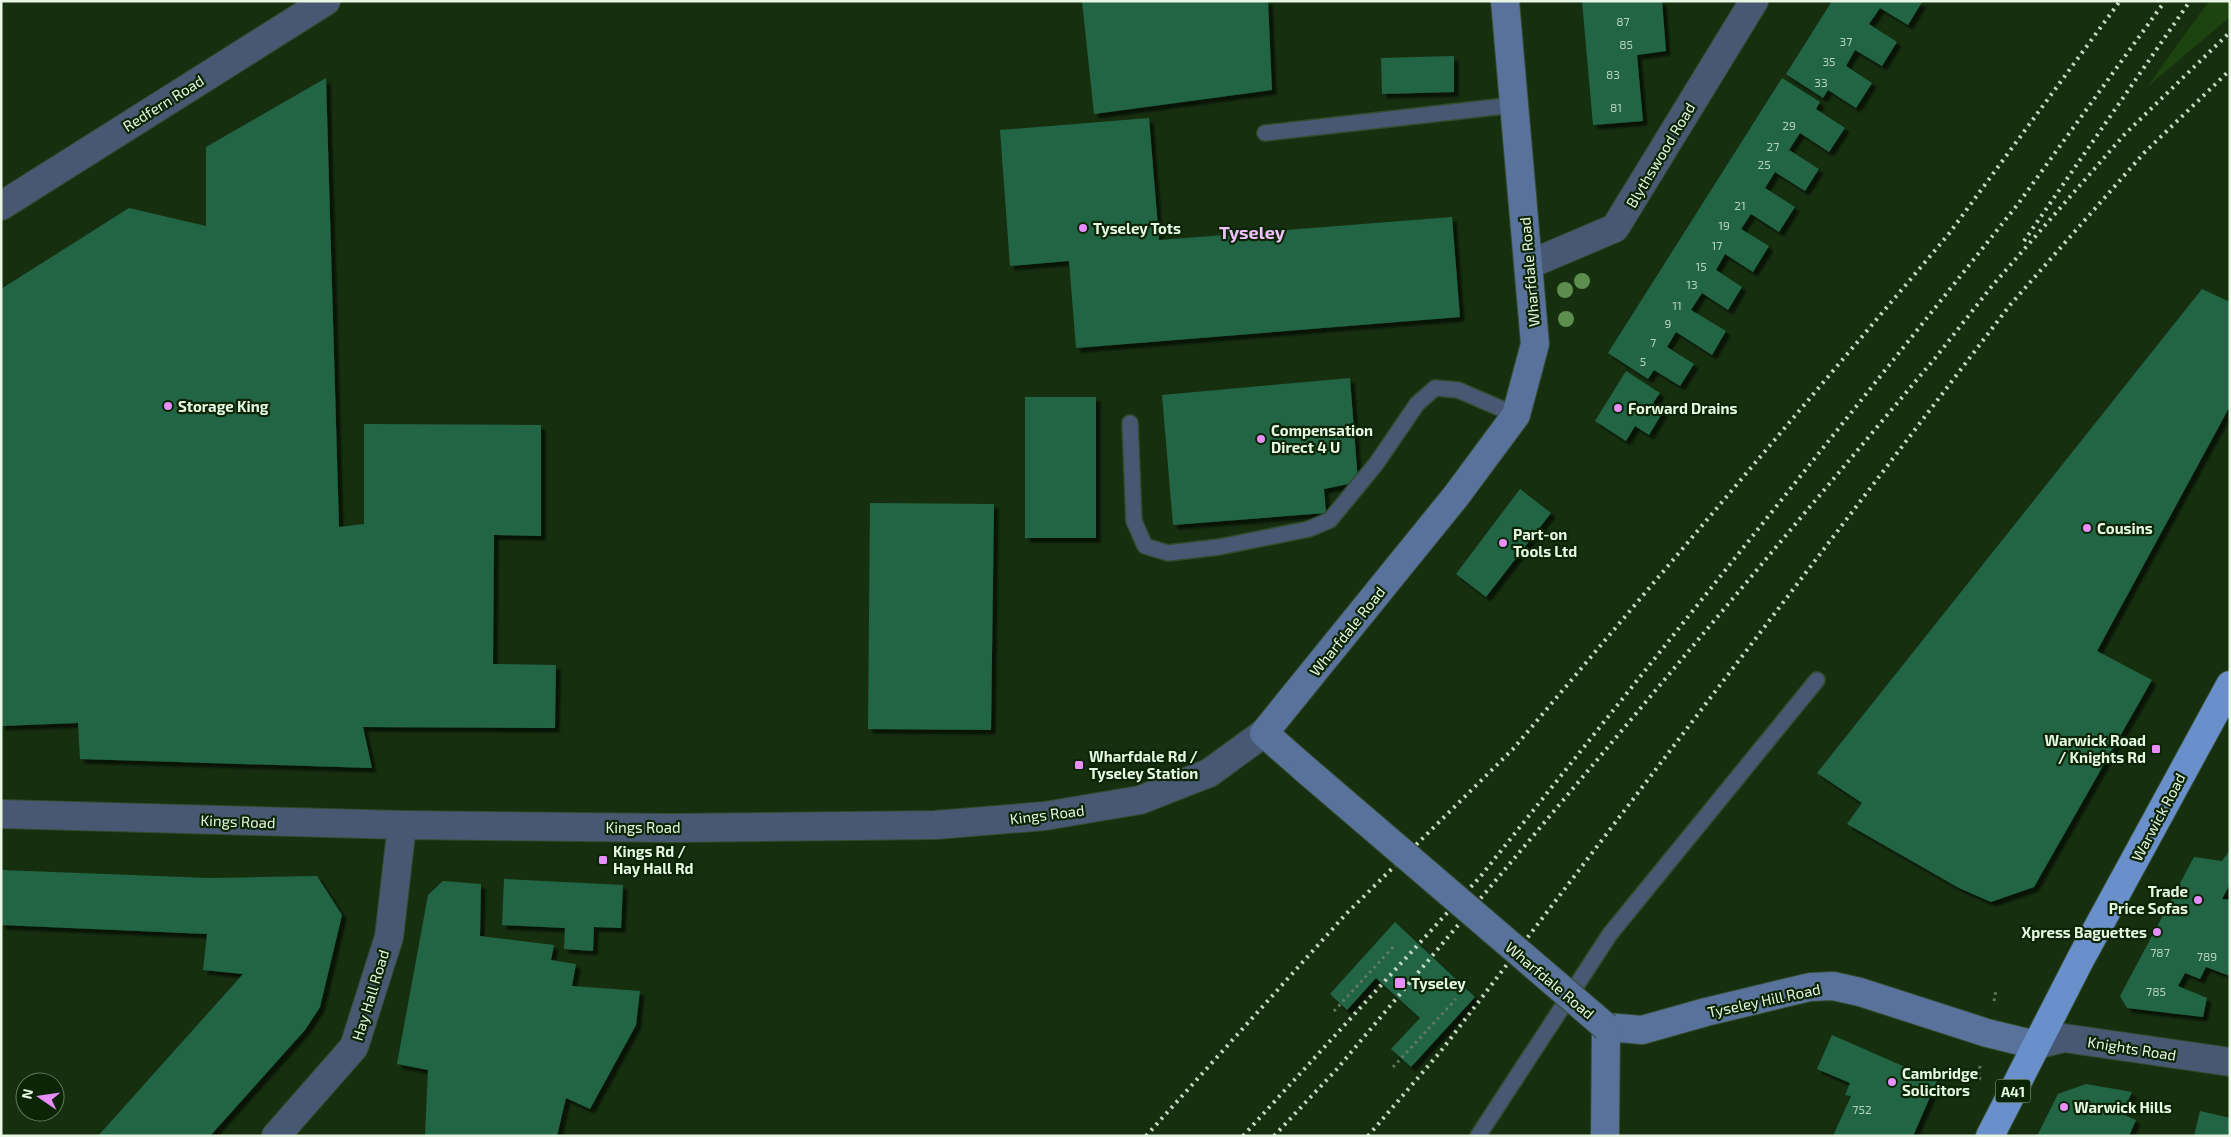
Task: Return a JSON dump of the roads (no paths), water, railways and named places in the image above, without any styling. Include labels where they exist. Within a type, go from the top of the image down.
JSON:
[{"type":"highway","name":"Warwick Road","points":[[1990,1136],[2036,1045],[2230,685]]},
{"type":"main road","name":"Wharfdale Road","points":[[1505,1],[1535,344],[1516,415],[1456,496],[1264,733],[1606,1027],[1605,1136]]},
{"type":"main road","name":"Tyseley Hill Road","points":[[1606,1027],[1642,1030],[1800,989],[1833,986],[1860,992],[1987,1033],[2036,1045]]},
{"type":"street","name":"Blythswood Road","points":[[1528,265],[1615,228],[1754,1]]},
{"type":"street","name":"Redfern Road","points":[[1,206],[309,6]]},
{"type":"street","name":"Kings Road","points":[[1,814],[402,826],[673,828],[935,825],[1045,816],[1140,800],[1209,773],[1264,733]]},
{"type":"street","name":"Hay Hall Road","points":[[276,1136],[354,1046],[388,937],[402,826]]},
{"type":"street","name":"Knights Road","points":[[2036,1045],[2064,1038],[2230,1062]]},
{"type":"lane","points":[[1265,133],[1514,104]]},
{"type":"lane","points":[[1130,423],[1134,521],[1145,546],[1168,553],[1218,547],[1309,529],[1330,520],[1376,464],[1416,404],[1435,388],[1458,390],[1516,415]]},
{"type":"lane","points":[[1478,1136],[1610,934],[1817,680]]},
{"type":"railway","points":[[1146,1136],[1346,914],[1513,749],[1948,235],[2120,1]]},
{"type":"railway","points":[[1243,1136],[1480,877],[2018,204],[2165,1]]},
{"type":"railway","points":[[2024,241],[2190,1]]},
{"type":"railway","points":[[1274,1136],[1337,1069],[1936,357],[1992,286],[2124,135],[2230,32]]},
{"type":"railway","points":[[1368,1136],[1441,1051],[2010,305],[2144,153],[2230,70]]},
{"type":"place","name":"Tyseley Tots","points":[[1083,228]]},
{"type":"place","name":"Storage King","points":[[168,406]]},
{"type":"place","name":"Forward Drains","points":[[1618,408]]},
{"type":"place","name":"Compensation Direct 4 U","points":[[1261,439]]},
{"type":"place","name":"Cousins","points":[[2087,528]]},
{"type":"place","name":"Part-on Tools Ltd","points":[[1503,543]]},
{"type":"place","name":"Warwick Road / Knights Rd","points":[[2156,749]]},
{"type":"place","name":"Wharfdale Rd / Tyseley Station","points":[[1079,765]]},
{"type":"place","name":"Kings Rd / Hay Hall Rd","points":[[603,860]]},
{"type":"place","name":"Trade Price Sofas","points":[[2198,900]]},
{"type":"place","name":"Xpress Baguettes","points":[[2157,932]]},
{"type":"place","name":"Tyseley","points":[[1400,983]]},
{"type":"place","name":"Cambridge Solicitors","points":[[1892,1082]]},
{"type":"place","name":"Warwick Hills","points":[[2064,1107]]},
{"type":"district","name":"Tyseley","points":[[1252,232]]}]
